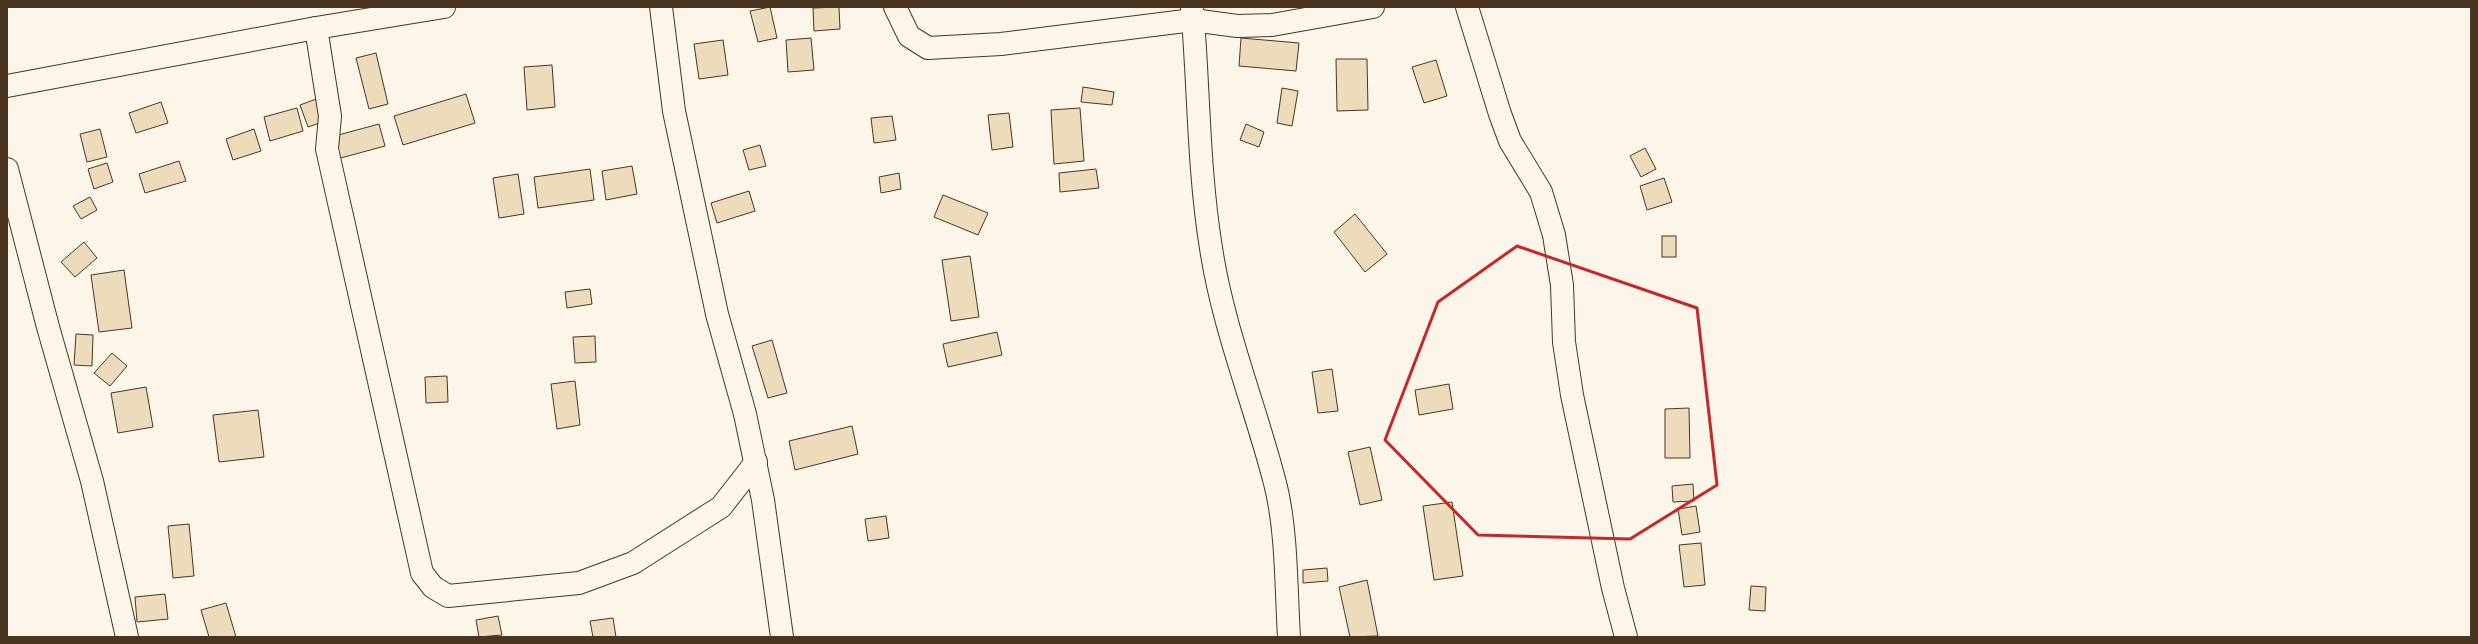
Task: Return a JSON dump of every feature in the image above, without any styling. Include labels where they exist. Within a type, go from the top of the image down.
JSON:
[{"type":"street","points":[[7,86],[316,28],[444,7]]},
{"type":"street","points":[[661,7],[674,111],[717,314],[745,414],[756,462],[763,500],[782,637]]},
{"type":"street","points":[[895,7],[909,36],[928,48],[1001,44],[1192,14],[1237,26],[1272,25],[1373,7]]},
{"type":"street","points":[[1467,7],[1500,114],[1510,141],[1541,192],[1554,235],[1562,285],[1564,342],[1572,395],[1613,588],[1626,637]]},
{"type":"street","points":[[1192,14],[1199,143],[1211,248],[1231,338],[1276,484],[1281,518],[1289,637]]},
{"type":"street","points":[[316,28],[330,116],[328,149],[422,573],[433,587],[448,596],[579,583],[633,563],[720,507],[756,462]]},
{"type":"street","points":[[7,169],[48,327],[92,481],[127,637]]},
{"type":"highlighted area","points":[[1517,246],[1697,308],[1717,485],[1630,539],[1478,535],[1385,440],[1438,302]]},
{"type":"building","points":[[770,7],[777,38],[758,42],[750,11]]},
{"type":"building","points":[[839,7],[840,29],[814,31],[813,8]]},
{"type":"building","points":[[811,38],[814,70],[788,72],[786,40]]},
{"type":"building","points":[[1241,38],[1299,43],[1296,71],[1239,66]]},
{"type":"building","points":[[723,40],[728,75],[699,79],[694,44]]},
{"type":"building","points":[[376,53],[388,104],[369,109],[356,58]]},
{"type":"building","points":[[1336,59],[1367,59],[1368,110],[1337,111]]},
{"type":"building","points":[[1436,60],[1447,96],[1424,103],[1412,67]]},
{"type":"building","points":[[552,65],[555,107],[527,110],[524,67]]},
{"type":"building","points":[[1083,87],[1114,92],[1112,105],[1081,102]]},
{"type":"building","points":[[1282,88],[1298,91],[1292,126],[1277,123]]},
{"type":"building","points":[[466,94],[475,123],[403,145],[394,116]]},
{"type":"building","points":[[319,98],[328,120],[308,127],[300,105]]},
{"type":"building","points":[[161,102],[168,123],[136,133],[129,113]]},
{"type":"building","points":[[297,108],[303,131],[270,141],[264,117]]},
{"type":"building","points":[[1080,108],[1084,161],[1054,164],[1051,110]]},
{"type":"building","points":[[1009,113],[1013,147],[992,150],[988,115]]},
{"type":"building","points":[[892,116],[896,140],[874,143],[871,118]]},
{"type":"building","points":[[379,124],[385,146],[337,159],[331,137]]},
{"type":"building","points":[[1246,124],[1264,132],[1259,147],[1240,140]]},
{"type":"building","points":[[100,129],[107,157],[87,162],[80,134]]},
{"type":"building","points":[[254,129],[261,151],[233,160],[226,139]]},
{"type":"building","points":[[760,145],[766,166],[749,170],[743,150]]},
{"type":"building","points":[[1645,148],[1656,169],[1641,177],[1630,156]]},
{"type":"building","points":[[179,161],[186,181],[145,193],[139,174]]},
{"type":"building","points":[[107,163],[113,182],[94,189],[88,169]]},
{"type":"building","points":[[632,166],[637,194],[606,200],[602,171]]},
{"type":"building","points":[[590,169],[594,200],[538,208],[534,177]]},
{"type":"building","points":[[1096,169],[1099,188],[1060,192],[1059,173]]},
{"type":"building","points":[[899,173],[901,189],[881,193],[879,177]]},
{"type":"building","points":[[518,174],[524,214],[499,218],[493,178]]},
{"type":"building","points":[[1664,178],[1672,202],[1647,210],[1640,186]]},
{"type":"building","points":[[749,191],[755,211],[717,223],[711,203]]},
{"type":"building","points":[[943,195],[988,213],[978,235],[934,217]]},
{"type":"building","points":[[90,197],[97,210],[81,219],[73,206]]},
{"type":"building","points":[[1355,214],[1387,254],[1365,272],[1334,232]]},
{"type":"building","points":[[1662,236],[1676,236],[1676,257],[1662,257]]},
{"type":"building","points":[[84,242],[97,258],[75,277],[61,262]]},
{"type":"building","points":[[970,256],[979,317],[951,321],[942,260]]},
{"type":"building","points":[[124,270],[132,328],[99,332],[91,275]]},
{"type":"building","points":[[590,289],[592,304],[567,308],[565,292]]},
{"type":"building","points":[[997,332],[1002,355],[948,367],[943,344]]},
{"type":"building","points":[[76,334],[93,335],[92,366],[74,365]]},
{"type":"building","points":[[595,336],[596,362],[575,363],[573,337]]},
{"type":"building","points":[[772,340],[787,393],[768,398],[752,346]]},
{"type":"building","points":[[112,353],[127,366],[110,386],[94,373]]},
{"type":"building","points":[[1332,369],[1338,411],[1318,413],[1312,372]]},
{"type":"building","points":[[447,376],[448,402],[426,403],[425,377]]},
{"type":"building","points":[[575,381],[580,425],[557,429],[551,384]]},
{"type":"building","points":[[1449,384],[1453,409],[1419,415],[1415,390]]},
{"type":"building","points":[[146,387],[153,427],[118,433],[111,393]]},
{"type":"building","points":[[1689,408],[1690,458],[1665,458],[1665,409]]},
{"type":"building","points":[[258,410],[264,457],[219,462],[213,415]]},
{"type":"building","points":[[852,426],[858,454],[795,470],[789,441]]},
{"type":"building","points":[[1370,447],[1382,500],[1360,505],[1348,452]]},
{"type":"building","points":[[1693,484],[1694,501],[1673,502],[1672,486]]},
{"type":"building","points":[[1452,502],[1463,576],[1434,580],[1423,506]]},
{"type":"building","points":[[1696,506],[1700,532],[1682,535],[1678,509]]},
{"type":"building","points":[[886,516],[889,538],[868,541],[865,519]]},
{"type":"building","points":[[189,524],[194,576],[173,578],[168,526]]},
{"type":"building","points":[[1701,543],[1705,585],[1684,587],[1679,545]]},
{"type":"building","points":[[1327,568],[1328,581],[1303,583],[1303,570]]},
{"type":"building","points":[[1367,580],[1378,636],[1350,637],[1339,587]]},
{"type":"building","points":[[1751,586],[1766,587],[1765,611],[1749,610]]},
{"type":"building","points":[[165,594],[168,619],[137,622],[135,597]]},
{"type":"building","points":[[226,603],[236,637],[209,637],[201,610]]},
{"type":"building","points":[[498,616],[502,635],[479,637],[476,620]]},
{"type":"building","points":[[613,618],[616,637],[593,637],[590,621]]}]
